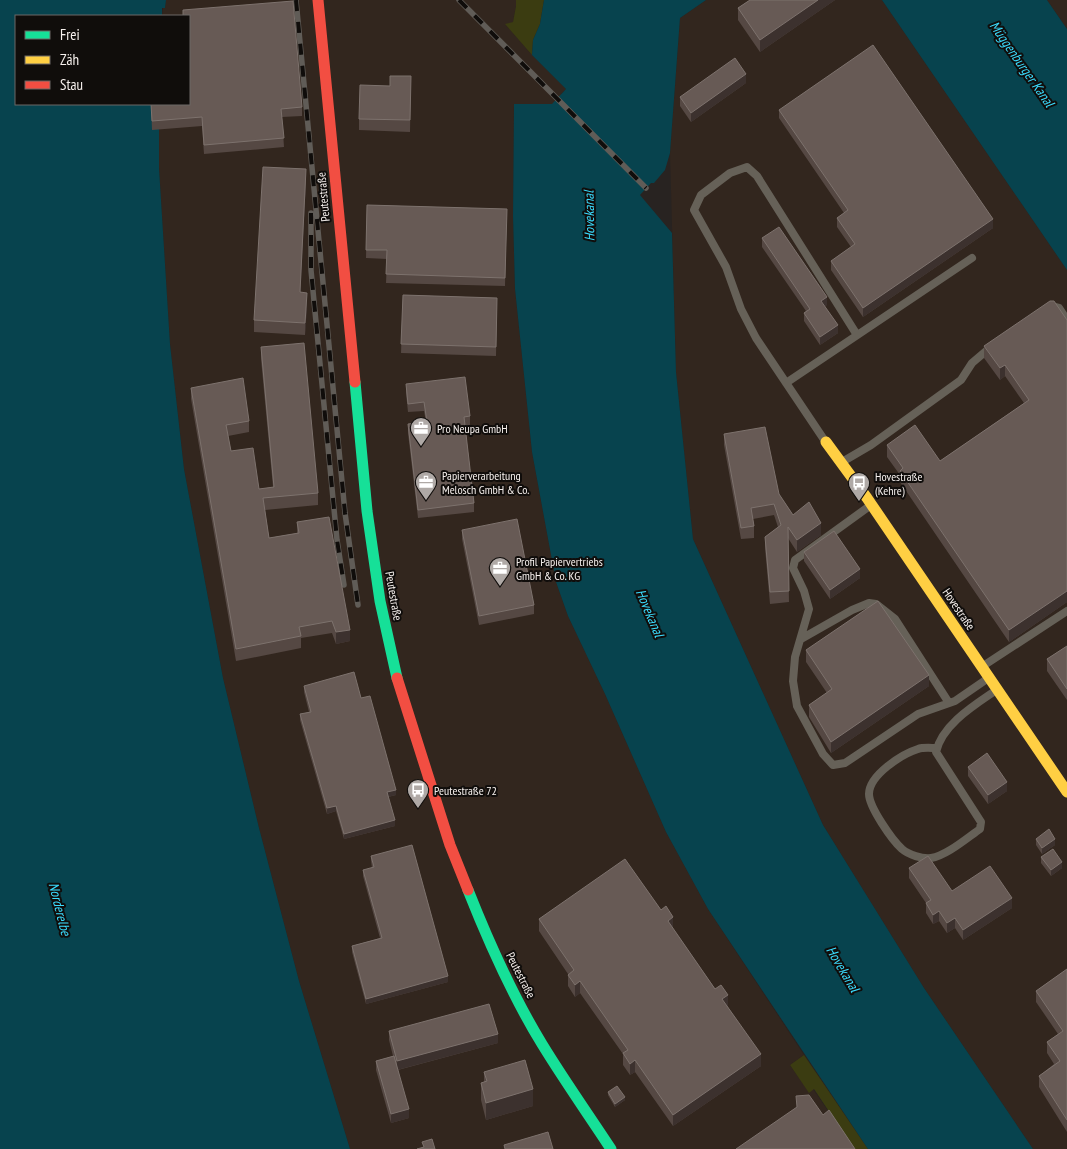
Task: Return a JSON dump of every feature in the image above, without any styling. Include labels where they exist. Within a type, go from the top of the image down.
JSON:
[{"type":"street","name":"Peutestraße","points":[[318,0],[367,511],[380,601],[397,678],[450,845],[487,939],[542,1044],[611,1149]]},
{"type":"street","name":"Hovestraße","points":[[826,442],[1067,792]]},
{"type":"lane","points":[[826,442],[756,338],[741,309],[726,267],[694,210],[701,194],[730,173],[747,167],[757,176],[857,335]]},
{"type":"lane","points":[[786,383],[972,258]]},
{"type":"lane","points":[[1041,312],[1049,306],[1054,306],[1059,308],[1067,320]]},
{"type":"lane","points":[[841,463],[871,445],[961,380],[972,363],[997,342]]},
{"type":"lane","points":[[871,505],[795,560],[793,568],[804,591],[809,609],[795,657],[793,681],[797,706],[823,754],[834,765],[845,763],[860,755],[918,714],[955,701],[989,678]]},
{"type":"lane","points":[[801,639],[852,610],[869,603],[876,604],[895,619],[949,703]]},
{"type":"lane","points":[[982,667],[1067,611]]},
{"type":"lane","points":[[937,748],[919,749],[900,758],[880,773],[871,784],[869,794],[871,804],[886,830],[902,849],[914,855],[928,858],[938,857],[980,829],[981,822],[936,752],[937,748],[938,742],[963,712],[997,690]]},
{"type":"shaded area","points":[[166,0],[516,0],[513,22],[506,25],[532,55],[566,89],[561,94],[651,183],[642,193],[514,105],[513,216],[515,289],[532,452],[556,582],[568,616],[666,832],[708,909],[804,1055],[790,1065],[809,1092],[813,1089],[854,1149],[350,1149],[299,981],[259,828],[223,678],[184,469],[170,344],[159,168],[159,105],[190,105],[190,15],[162,15],[163,8],[165,8]]},
{"type":"shaded area","points":[[516,0],[544,0],[540,24],[533,40],[532,55],[505,24],[513,22]]},
{"type":"shaded area","points":[[706,0],[882,0],[1067,270],[1067,1149],[1033,1149],[924,988],[823,825],[693,539],[676,372],[670,153],[680,18]]},
{"type":"shaded area","points":[[1047,0],[1067,0],[1067,29]]},
{"type":"shaded area","points":[[804,1055],[868,1149],[854,1149],[814,1089],[809,1093],[790,1065]]},
{"type":"water","name":"Norderelbe","points":[[0,0],[166,0],[165,8],[162,8],[162,15],[15,15],[15,105],[159,105],[159,168],[170,344],[184,469],[223,678],[259,828],[299,981],[350,1149],[0,1149]]},
{"type":"water","name":"Hovekanal","points":[[544,0],[706,0],[680,18],[670,153],[665,170],[640,195],[672,233],[676,372],[693,539],[823,825],[924,988],[1033,1149],[868,1149],[708,909],[666,832],[568,616],[556,582],[532,452],[515,289],[513,216],[514,104],[552,104],[566,89],[532,55],[533,40],[540,24]]},
{"type":"water","name":"Müggenburger Kanal","points":[[882,0],[1047,0],[1067,29],[1067,270]]},
{"type":"building","points":[[750,0],[818,0],[760,40],[738,8]]},
{"type":"building","points":[[293,1],[302,107],[281,109],[284,138],[204,145],[202,117],[152,121],[151,105],[190,105],[190,15],[183,15],[183,10]]},
{"type":"building","points":[[873,45],[993,219],[863,308],[831,261],[855,244],[837,218],[848,210],[779,110]]},
{"type":"building","points":[[735,58],[746,74],[691,113],[680,97]]},
{"type":"building","points":[[390,76],[411,76],[410,120],[359,119],[360,85],[390,86]]},
{"type":"building","points":[[263,167],[306,169],[300,292],[307,293],[305,323],[254,320]]},
{"type":"building","points":[[367,205],[507,209],[505,278],[386,274],[387,250],[366,250]]},
{"type":"building","points":[[779,227],[827,297],[821,301],[838,325],[820,337],[804,313],[810,309],[762,238]]},
{"type":"building","points":[[403,295],[497,298],[496,347],[401,344]]},
{"type":"building","points":[[1050,301],[1054,301],[1067,320],[1067,591],[1009,630],[900,471],[903,468],[887,445],[915,425],[940,461],[1029,400],[1005,365],[1000,368],[984,346]]},
{"type":"building","points":[[304,343],[318,493],[263,498],[269,538],[299,533],[297,522],[329,517],[350,630],[336,632],[332,621],[299,627],[301,636],[236,649],[191,388],[243,378],[249,421],[226,425],[231,451],[253,448],[259,489],[274,487],[261,347]]},
{"type":"building","points":[[465,377],[470,416],[464,417],[474,503],[418,510],[408,424],[427,422],[424,402],[408,404],[406,384]]},
{"type":"building","points":[[765,427],[779,494],[793,515],[809,502],[821,523],[797,540],[788,527],[789,591],[770,592],[765,537],[781,525],[774,504],[751,508],[754,526],[741,528],[724,434]]},
{"type":"building","points":[[517,519],[534,605],[479,616],[462,530]]},
{"type":"building","points":[[834,531],[860,569],[830,590],[804,552]]},
{"type":"building","points":[[878,601],[929,675],[831,742],[809,705],[832,689],[806,650]]},
{"type":"building","points":[[1067,646],[1067,689],[1047,659]]},
{"type":"building","points":[[354,672],[361,698],[370,696],[396,790],[387,792],[395,820],[344,834],[336,806],[327,808],[300,714],[311,712],[304,686]]},
{"type":"building","points":[[987,753],[1007,782],[988,795],[968,767]]},
{"type":"building","points":[[1049,829],[1055,839],[1042,848],[1036,839]]},
{"type":"building","points":[[412,845],[448,976],[366,999],[352,946],[382,938],[363,870],[374,867],[371,856]]},
{"type":"building","points":[[1053,849],[1062,862],[1051,870],[1041,857]]},
{"type":"building","points":[[928,856],[952,891],[990,866],[1012,898],[963,930],[955,918],[947,923],[939,911],[933,915],[926,903],[931,900],[909,868]]},
{"type":"building","points":[[625,859],[661,910],[666,906],[673,917],[668,921],[715,989],[721,985],[728,995],[722,999],[761,1054],[673,1115],[635,1060],[630,1064],[623,1053],[628,1050],[580,981],[575,985],[568,975],[574,970],[539,919]]},
{"type":"building","points":[[1067,969],[1067,1120],[1039,1076],[1060,1061],[1047,1042],[1063,1031],[1036,991]]},
{"type":"building","points":[[489,1004],[498,1034],[397,1061],[389,1031]]},
{"type":"building","points":[[394,1056],[409,1109],[391,1114],[376,1061]]},
{"type":"building","points":[[525,1060],[533,1089],[486,1103],[481,1083],[487,1081],[484,1072]]},
{"type":"building","points":[[617,1086],[625,1097],[615,1104],[608,1092]]},
{"type":"building","points":[[809,1095],[823,1115],[829,1110],[855,1149],[736,1149],[797,1107],[796,1096]]},
{"type":"building","points":[[548,1132],[553,1149],[505,1149],[504,1145]]},
{"type":"building","points":[[432,1139],[435,1149],[417,1149],[424,1147],[422,1142]]},
{"type":"railway","points":[[296,0],[345,513],[358,605]]},
{"type":"railway","points":[[459,0],[646,188]]},
{"type":"railway","points":[[311,213],[311,270],[337,540],[344,585]]},
{"type":"traffic: fast","points":[[355,382],[367,511],[380,601],[397,678]]},
{"type":"traffic: fast","points":[[468,890],[484,930],[521,1007],[559,1071],[611,1149]]},
{"type":"traffic: slow","points":[[826,442],[867,498],[1067,792]]},
{"type":"traffic: jam","points":[[318,0],[355,382]]},
{"type":"traffic: jam","points":[[397,678],[450,845],[468,890]]},
{"type":"place","name":"Pro Neupa GmbH","points":[[421,447]]},
{"type":"place","name":"Papierverarbeitung Melosch GmbH & Co.","points":[[426,501]]},
{"type":"place","name":"Hovestraße (Kehre)","points":[[859,502]]},
{"type":"place","name":"Profil Papiervertriebs GmbH & Co. KG","points":[[500,587]]},
{"type":"place","name":"Peutestraße 72","points":[[418,809]]}]
